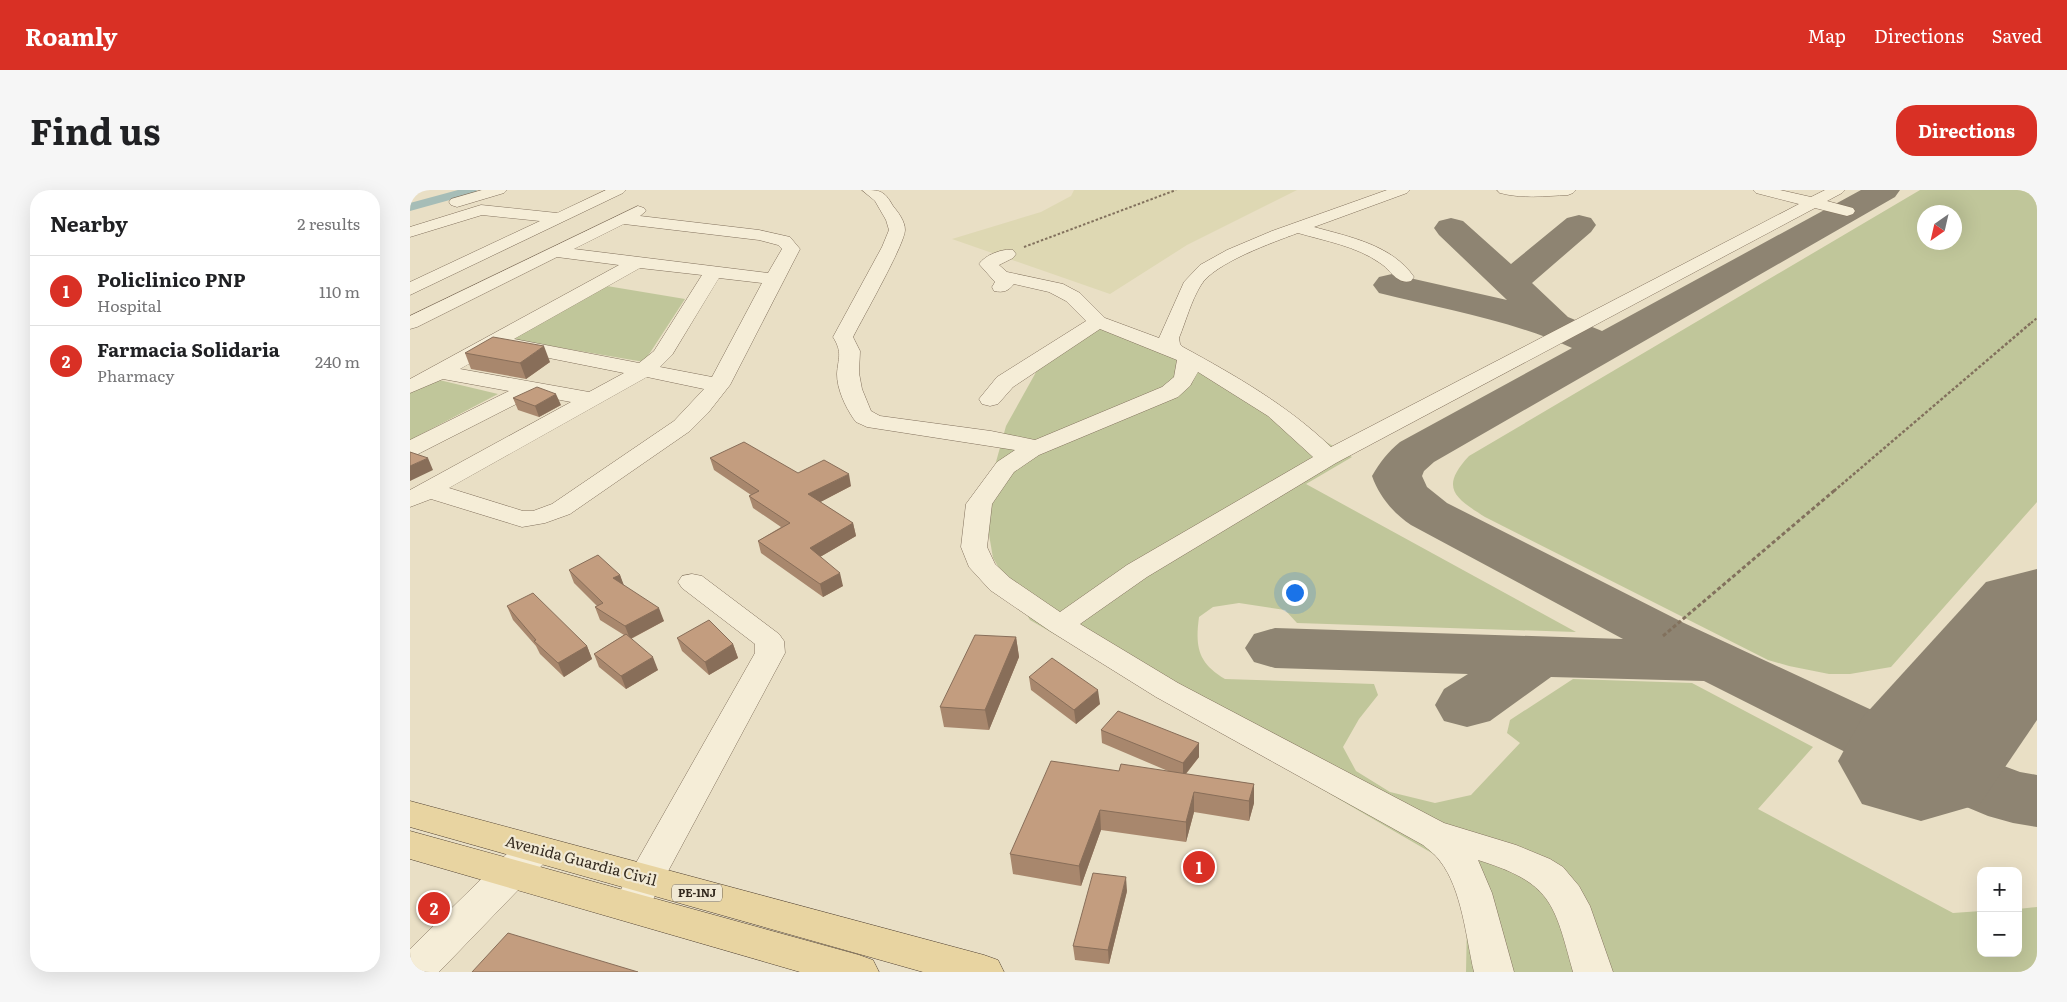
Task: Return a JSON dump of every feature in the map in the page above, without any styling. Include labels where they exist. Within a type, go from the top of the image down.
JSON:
[{"type":"main road","name":"Avenida Guardia Civil","points":[[410,814],[523,861],[638,893],[984,972]]},
{"type":"main road","name":"Avenida Guardia Civil","points":[[410,845],[523,861]]},
{"type":"main road","name":"Avenida Guardia Civil","points":[[638,893],[859,972]]},
{"type":"street","points":[[458,217],[455,215],[474,201],[499,190]]},
{"type":"street","points":[[439,207],[474,201],[515,190]]},
{"type":"street","points":[[410,289],[618,190]]},
{"type":"street","points":[[870,190],[881,198],[894,220],[896,230],[891,248],[843,336],[851,348],[848,375],[857,406],[865,418],[875,422],[991,438],[1037,447]]},
{"type":"street","points":[[1328,458],[1300,430],[1277,412],[1238,386],[1181,354],[1170,346],[1169,338],[1184,301],[1198,275],[1233,254],[1402,190]]},
{"type":"street","points":[[1504,190],[1522,199],[1568,190]]},
{"type":"street","points":[[1760,190],[1846,211]]},
{"type":"street","points":[[1060,625],[1138,571],[1328,458],[1837,190]]},
{"type":"street","points":[[410,323],[650,205]]},
{"type":"street","points":[[410,232],[481,210],[561,218]]},
{"type":"street","points":[[419,495],[522,519],[536,518],[561,508],[682,426],[697,413],[719,385],[791,250],[784,241],[758,235],[622,219]]},
{"type":"street","points":[[1298,228],[1376,254],[1395,264],[1405,277]]},
{"type":"street","points":[[555,252],[774,279]]},
{"type":"street","points":[[1006,254],[988,264],[1002,282],[1020,279],[1056,288],[1073,297],[1098,322],[1181,354],[1188,374],[1182,384],[1170,392],[1037,447],[1005,467],[979,504],[974,547],[983,566],[1000,584],[1060,625],[1167,690],[1233,727],[1436,835],[1533,866],[1559,885],[1575,913],[1593,972]]},
{"type":"street","points":[[410,386],[440,372],[636,263]]},
{"type":"street","points":[[410,270],[434,278]]},
{"type":"street","points":[[419,495],[644,370],[662,355],[713,272]]},
{"type":"street","points":[[990,400],[1005,382],[1098,322]]},
{"type":"street","points":[[495,341],[719,385]]},
{"type":"street","points":[[440,372],[592,399]]},
{"type":"street","points":[[410,449],[531,388]]},
{"type":"street","points":[[638,893],[770,653],[769,641],[692,582]]},
{"type":"street","points":[[1436,835],[1452,850],[1472,889],[1494,972]]},
{"type":"street","points":[[413,972],[523,861]]},
{"type":"path","points":[[1006,254],[1176,190]]},
{"type":"path","points":[[1664,636],[2037,318]]},
{"type":"shaded area","points":[[1074,190],[1297,190],[1187,245],[1110,294],[952,239],[1041,212],[1071,196]]},
{"type":"green space","points":[[1920,190],[2037,190],[2037,502],[1891,667],[1850,674],[1829,674],[1768,660],[1485,517],[1466,504],[1454,491],[1455,476],[1469,456]]},
{"type":"green space","points":[[607,286],[685,299],[644,362],[510,339]]},
{"type":"green space","points":[[1095,324],[1170,351],[1352,457],[1306,484],[1576,632],[1297,623],[1285,610],[1239,603],[1213,607],[1199,617],[1198,646],[1200,653],[1209,667],[1225,679],[1374,684],[1378,695],[1359,719],[1343,747],[1356,771],[1390,792],[1435,803],[1471,795],[1520,743],[1507,733],[1510,720],[1573,679],[1692,683],[1813,747],[1758,809],[1953,913],[1977,911],[1977,957],[2022,957],[2022,909],[2037,907],[2037,972],[1466,972],[1468,874],[1030,620],[993,558],[984,505],[1006,426],[1045,356]]},
{"type":"green space","points":[[435,379],[498,394],[410,440],[410,390]]},
{"type":"building","points":[[493,337],[544,346],[520,363],[465,353]]},
{"type":"building","points":[[537,387],[556,394],[535,406],[513,398]]},
{"type":"building","points":[[744,442],[798,473],[824,460],[849,474],[808,494],[853,523],[810,548],[840,573],[820,584],[758,541],[790,523],[749,496],[759,491],[710,458]]},
{"type":"building","points":[[410,452],[428,458],[410,466]]},
{"type":"building","points":[[598,555],[620,575],[613,578],[659,608],[625,626],[595,607],[603,603],[569,570]]},
{"type":"building","points":[[533,593],[587,646],[558,663],[534,641],[536,640],[507,606]]},
{"type":"building","points":[[709,620],[733,644],[705,662],[677,638]]},
{"type":"building","points":[[626,634],[653,657],[621,676],[594,654]]},
{"type":"building","points":[[975,635],[1016,637],[985,710],[940,707]]},
{"type":"building","points":[[1052,658],[1098,690],[1074,710],[1029,677]]},
{"type":"building","points":[[1118,711],[1199,743],[1183,763],[1101,730]]},
{"type":"building","points":[[1051,761],[1119,771],[1121,764],[1254,784],[1249,801],[1194,792],[1186,822],[1100,810],[1079,866],[1010,854]]},
{"type":"building","points":[[1093,873],[1126,877],[1108,950],[1073,946]]},
{"type":"building","points":[[508,933],[638,972],[472,972]]},
{"type":"waterway","points":[[410,207],[471,190]]},
{"type":"taxiway","points":[[1884,190],[1417,452],[1403,464],[1397,476],[1409,498],[1429,514],[1663,636],[1921,761],[2013,797],[2037,801]]},
{"type":"taxiway","points":[[1512,285],[1517,277],[1579,225]]},
{"type":"taxiway","points":[[1451,228],[1512,285]]},
{"type":"taxiway","points":[[1392,285],[1528,317],[1556,326],[1604,347]]},
{"type":"taxiway","points":[[1512,285],[1550,320]]},
{"type":"taxiway","points":[[1275,648],[1699,662]]},
{"type":"taxiway","points":[[1467,705],[1538,657]]},
{"type":"runway","points":[[1921,761],[2037,614]]},
{"type":"place","name":"Policlinico PNP","points":[[1199,867]]},
{"type":"place","name":"Farmacia Solidaria","points":[[434,908]]}]
